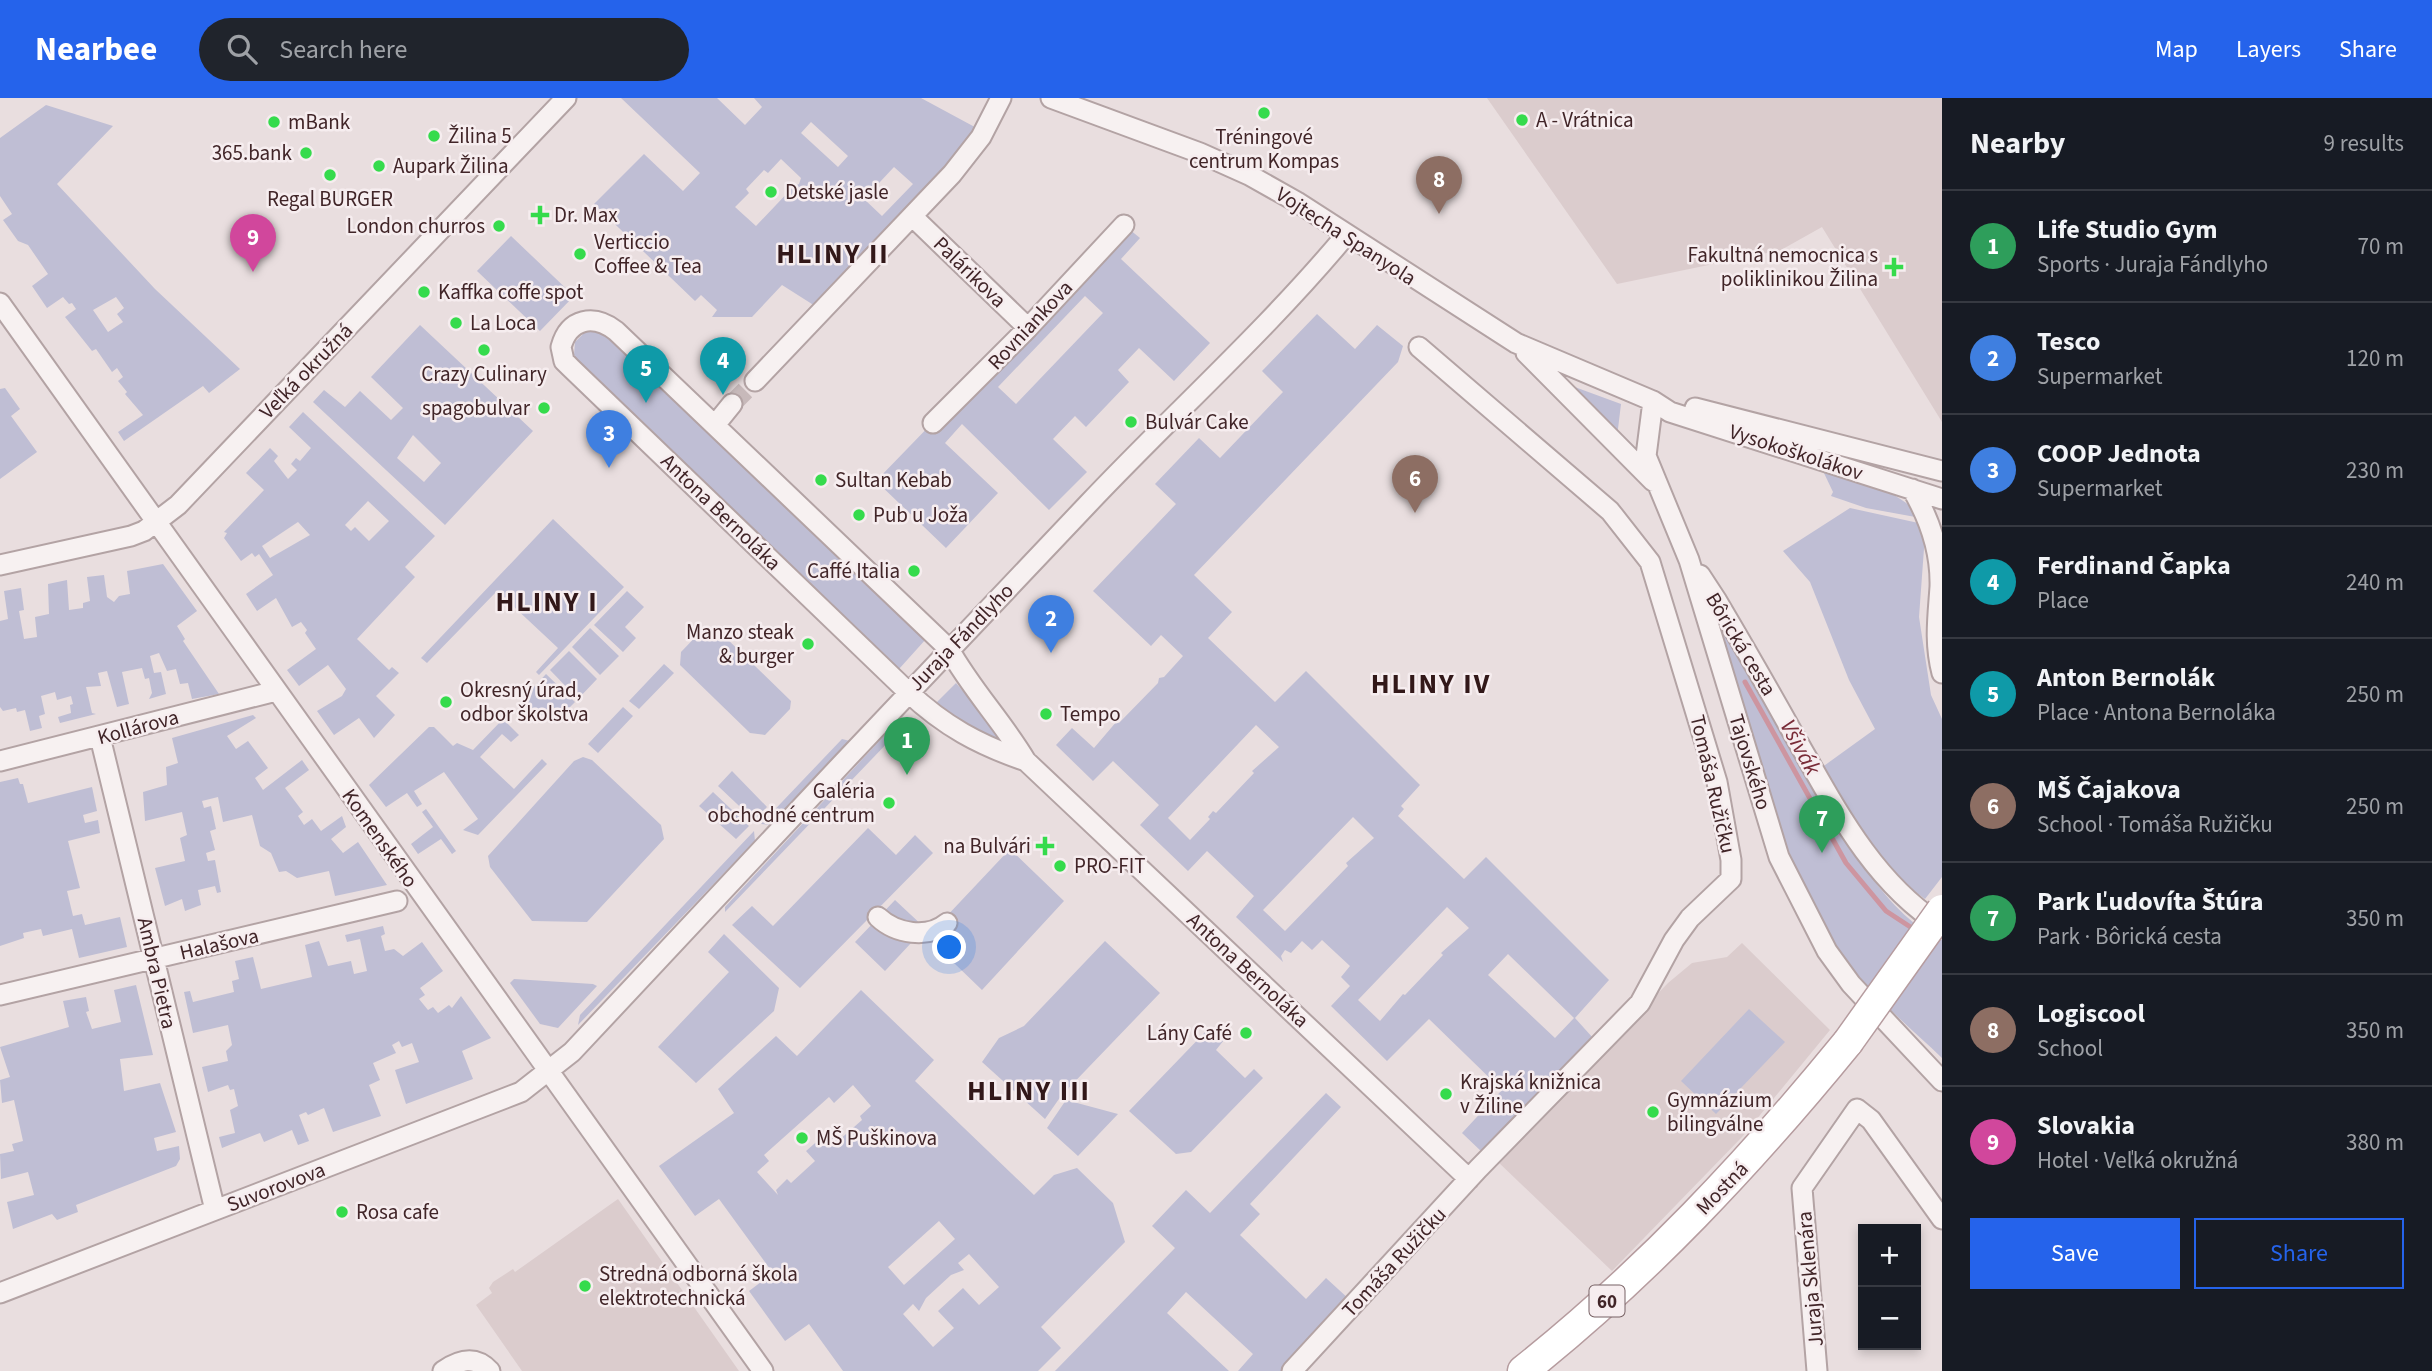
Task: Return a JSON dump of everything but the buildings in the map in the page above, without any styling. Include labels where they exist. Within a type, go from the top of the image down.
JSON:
[{"type":"main road","name":"Mostná","points":[[1555,1371],[1615,1320],[1698,1240],[1806,1122],[1942,911]]},
{"type":"main road","name":"Mostná","points":[[1523,1371],[1574,1331],[1686,1226],[1855,1047],[1942,942]]},
{"type":"street","name":"Veľká okružná","points":[[0,565],[110,543],[144,531],[156,523],[184,499],[566,98]]},
{"type":"street","points":[[755,381],[953,174],[981,137],[1001,98]]},
{"type":"street","name":"Vojtecha Spanyola","points":[[1051,98],[1190,149],[1249,175],[1517,344]]},
{"type":"street","name":"Palárikova","points":[[912,216],[1028,328]]},
{"type":"street","name":"Rovniankova","points":[[933,423],[1028,328],[1124,225]]},
{"type":"street","name":"Juraja Fándlyho","points":[[547,1072],[579,1044],[908,692],[1207,380],[1316,271],[1346,235]]},
{"type":"street","name":"Komenského","points":[[0,303],[763,1371]]},
{"type":"street","name":"Antona Bernoláka","points":[[1026,761],[998,751],[937,720],[571,368],[562,356],[564,338],[570,328],[582,321],[602,321],[715,425],[949,649],[962,672],[1011,735],[1026,761],[1469,1179]]},
{"type":"street","points":[[1517,344],[1656,485]]},
{"type":"street","name":"Vysokoškolákov","points":[[1517,344],[1653,401],[1670,412],[1942,499]]},
{"type":"street","name":"Tomáša Ružičku","points":[[1292,1371],[1469,1179],[1640,1003],[1674,940],[1690,918],[1731,879],[1731,860],[1717,782],[1650,562],[1610,511],[1419,346]]},
{"type":"street","name":"Vysokoškolákov","points":[[1653,401],[1680,404],[1942,471]]},
{"type":"street","name":"Tajovského","points":[[1653,401],[1646,456],[1689,560],[1779,857],[1827,951],[1851,984],[1942,1081]]},
{"type":"street","points":[[715,425],[732,404]]},
{"type":"street","points":[[1912,489],[1930,520],[1941,581],[1936,620],[1942,673]]},
{"type":"street","name":"Bôrická cesta","points":[[1689,560],[1717,601],[1850,832],[1899,892],[1917,910],[1942,926]]},
{"type":"street","name":"Kollárova","points":[[0,761],[276,691]]},
{"type":"street","name":"Ambra Pietra","points":[[100,737],[215,1210]]},
{"type":"street","name":"Halašova","points":[[0,995],[397,901]]},
{"type":"street","points":[[878,917],[885,924],[924,934],[936,933],[947,923]]},
{"type":"street","name":"Suvorovova","points":[[1,1287],[215,1210],[521,1092],[547,1072]]},
{"type":"street","name":"Juraja Sklenára","points":[[1817,1371],[1802,1188],[1857,1109],[1871,1120],[1886,1139],[1942,1219]]},
{"type":"street","points":[[443,1371],[465,1359],[476,1361],[489,1371]]},
{"type":"shaded area","points":[[621,98],[717,98],[745,125],[762,107],[754,98],[921,98],[984,132],[823,311],[782,285],[752,317],[712,317],[717,310],[701,295],[695,301],[594,204],[644,154],[683,191],[700,173]],"holes":[[[811,122],[848,156],[838,167],[801,133]],[[781,159],[801,178],[799,184],[756,226],[735,207],[749,193],[746,189],[764,170],[768,173]],[[894,167],[913,184],[882,216],[864,199]]]},
{"type":"shaded area","name":"Fakultná nemocnica s poliklinikou Žilina","points":[[1487,98],[1942,98],[1942,422],[1822,227],[1781,250],[1617,284]]},
{"type":"shaded area","points":[[46,105],[113,126],[57,184],[155,289],[240,369],[209,393],[203,386],[124,441],[118,432],[143,415],[118,381],[123,377],[117,368],[112,372],[96,349],[92,351],[65,317],[76,309],[72,303],[69,304],[63,297],[47,308],[32,286],[48,274],[28,245],[18,241],[3,220],[12,214],[0,196],[0,138]],"holes":[[[116,297],[124,308],[117,314],[123,322],[108,332],[93,310]]]},
{"type":"shaded area","points":[[1124,225],[1140,238],[1121,259],[1210,343],[1174,381],[1139,348],[1118,370],[1129,382],[1086,427],[1075,416],[1053,439],[1087,472],[1049,510],[962,424],[945,443],[998,493],[946,548],[876,481]],"holes":[[[1085,296],[1103,313],[1016,404],[998,387]]]},
{"type":"shaded area","points":[[511,236],[574,296],[540,331],[477,271]]},
{"type":"shaded area","points":[[1317,314],[1355,349],[1377,325],[1403,346],[1398,362],[1194,575],[1232,612],[1208,638],[1275,702],[1306,671],[1420,785],[1401,806],[1404,809],[1398,816],[1464,879],[1486,857],[1609,980],[1575,1018],[1593,1038],[1483,1153],[1462,1133],[1502,1090],[1429,1019],[1387,1061],[1331,1006],[1350,986],[1341,977],[1350,966],[1322,940],[1312,950],[1302,941],[1291,953],[1285,950],[1281,956],[1283,962],[1236,917],[1254,896],[1207,851],[1188,871],[1140,825],[1159,805],[1113,761],[1093,781],[1056,745],[1072,728],[1094,748],[1117,721],[1119,723],[1158,683],[1159,678],[1164,677],[1183,656],[1161,635],[1151,646],[1093,591],[1176,504],[1155,484],[1199,438],[1220,458],[1283,392],[1262,371]],"holes":[[[1256,725],[1279,747],[1252,771],[1254,773],[1216,813],[1213,811],[1208,817],[1210,819],[1190,840],[1168,818]],[[1353,817],[1374,838],[1346,863],[1348,866],[1285,931],[1263,910]],[[1447,907],[1469,928],[1441,953],[1443,955],[1380,1021],[1358,1000]],[[1508,954],[1574,1018],[1555,1038],[1488,975]]]},
{"type":"shaded area","points":[[420,325],[533,431],[445,525],[313,402],[324,390],[345,407],[360,391],[391,420],[403,408],[371,377]],"holes":[[[413,435],[441,463],[424,482],[397,458]]]},
{"type":"shaded area","points":[[588,329],[604,332],[926,639],[899,669],[578,361],[574,355],[575,342]]},
{"type":"shaded area","points":[[1572,386],[1621,404],[1617,437]]},
{"type":"shaded area","points":[[5,388],[20,409],[11,416],[37,452],[0,479],[0,389]]},
{"type":"shaded area","points":[[303,412],[435,536],[405,567],[415,577],[357,639],[389,670],[392,667],[399,673],[376,696],[395,715],[374,738],[359,718],[334,735],[317,711],[342,696],[346,689],[328,665],[299,686],[287,670],[316,649],[305,633],[307,630],[301,622],[292,627],[276,598],[257,611],[246,594],[273,575],[259,554],[255,557],[252,553],[241,561],[224,538],[227,533],[224,532],[264,490],[246,473],[270,448],[278,456],[274,461],[288,479],[297,470],[291,464],[296,458],[300,461],[311,448],[289,427]],"holes":[[[368,501],[389,521],[369,541],[355,527],[351,531],[345,525]],[[298,522],[310,535],[270,558],[262,546]]]},
{"type":"shaded area","points":[[1823,471],[1890,493],[1912,508],[1921,518],[1866,508],[1831,496],[1833,492]]},
{"type":"shaded area","points":[[1850,508],[1923,524],[1925,535],[1919,617],[1931,695],[1942,719],[1942,877],[1925,899],[1908,886],[1880,855],[1821,768],[1875,729],[1849,680],[1810,582],[1783,551]]},
{"type":"shaded area","points":[[553,519],[624,587],[539,675],[536,672],[558,648],[497,591],[427,663],[421,658]]},
{"type":"shaded area","points":[[163,564],[197,611],[177,626],[185,639],[183,641],[219,694],[192,699],[188,683],[180,684],[176,669],[167,671],[159,653],[150,656],[154,673],[161,672],[166,694],[149,699],[152,693],[149,678],[145,679],[142,668],[122,672],[129,704],[117,707],[107,671],[98,673],[101,686],[86,687],[92,713],[96,714],[60,723],[58,717],[71,713],[70,705],[73,704],[71,696],[57,700],[55,692],[41,696],[45,714],[39,716],[42,728],[30,731],[25,710],[17,712],[16,708],[3,711],[0,707],[0,621],[8,619],[4,591],[21,588],[24,610],[19,611],[24,639],[37,637],[35,617],[49,614],[48,584],[67,580],[69,610],[83,608],[83,603],[90,601],[87,577],[104,575],[107,597],[114,602],[119,596],[130,594],[127,571]]},
{"type":"shaded area","points":[[627,591],[644,607],[625,627],[636,638],[623,652],[594,625]]},
{"type":"shaded area","points":[[705,627],[713,628],[722,634],[791,701],[790,709],[765,735],[750,733],[680,665],[681,652]]},
{"type":"shaded area","points":[[590,628],[619,656],[600,675],[572,647]]},
{"type":"shaded area","points":[[1725,631],[1859,860],[1898,909],[1942,940],[1942,1058],[1862,980],[1834,942],[1811,901],[1775,814],[1722,633]]},
{"type":"shaded area","points":[[569,651],[597,679],[578,699],[550,670]]},
{"type":"shaded area","points":[[664,664],[674,673],[639,709],[629,701]]},
{"type":"shaded area","points":[[546,674],[575,702],[562,715],[551,705],[537,720],[519,703]]},
{"type":"shaded area","points":[[956,683],[1000,734],[1004,743],[943,715],[935,704]]},
{"type":"shaded area","points":[[623,707],[633,716],[598,753],[588,744]]},
{"type":"shaded area","points":[[253,715],[256,718],[227,736],[236,749],[248,741],[268,768],[255,778],[263,790],[302,760],[309,770],[285,788],[303,812],[298,816],[304,825],[312,819],[321,831],[342,816],[346,827],[331,839],[343,853],[358,842],[387,885],[335,896],[329,871],[297,878],[286,871],[279,872],[271,853],[260,846],[252,815],[223,822],[218,797],[202,801],[204,808],[211,806],[216,829],[210,831],[215,850],[206,853],[208,861],[215,860],[221,892],[217,893],[215,886],[198,890],[201,905],[185,911],[182,899],[165,906],[155,868],[185,861],[180,838],[187,835],[182,812],[145,821],[143,792],[167,785],[166,767],[178,763],[172,738]]},
{"type":"shaded area","points":[[503,719],[519,735],[511,742],[502,734],[480,757],[514,789],[542,759],[547,764],[478,835],[463,830],[478,819],[444,772],[414,791],[422,804],[417,807],[407,793],[386,807],[369,785],[429,727],[434,727],[453,746],[457,743],[473,750]]},
{"type":"shaded area","points":[[896,723],[895,735],[725,912],[725,907]]},
{"type":"shaded area","points":[[842,739],[850,741],[770,825],[761,824]]},
{"type":"shaded area","points":[[583,757],[592,760],[661,825],[664,839],[587,922],[532,921],[490,867],[488,856],[574,761]]},
{"type":"shaded area","points":[[732,771],[767,807],[754,820],[718,786]]},
{"type":"shaded area","points":[[18,778],[20,784],[23,784],[28,803],[92,787],[97,811],[83,815],[85,823],[98,820],[100,833],[68,841],[80,888],[67,891],[73,916],[82,914],[85,925],[120,917],[127,947],[79,958],[72,929],[43,936],[41,929],[23,933],[24,938],[0,946],[0,782]]},
{"type":"shaded area","points":[[713,792],[749,826],[736,839],[699,806]]},
{"type":"shaded area","points":[[426,809],[456,851],[452,854],[441,839],[418,854],[411,844],[433,827],[422,812]]},
{"type":"shaded area","points":[[868,828],[896,855],[915,835],[933,853],[800,988],[732,925],[752,906],[773,926]]},
{"type":"shaded area","points":[[754,831],[755,841],[578,1025],[580,1015]]},
{"type":"shaded area","points":[[1010,849],[1064,901],[982,990],[927,937]]},
{"type":"shaded area","points":[[895,900],[925,928],[885,971],[855,942]]},
{"type":"shaded area","points":[[383,926],[385,934],[381,936],[385,951],[394,949],[403,956],[422,942],[443,971],[420,988],[425,995],[419,999],[428,1010],[433,1007],[438,1013],[449,1005],[452,1008],[461,996],[491,1038],[462,1051],[473,1079],[406,1104],[395,1070],[419,1062],[412,1043],[402,1047],[399,1041],[392,1045],[396,1053],[373,1063],[380,1080],[369,1085],[381,1116],[333,1132],[324,1108],[308,1115],[306,1112],[299,1115],[309,1141],[298,1145],[292,1130],[264,1142],[260,1133],[222,1148],[219,1137],[235,1133],[230,1110],[238,1106],[234,1089],[230,1090],[228,1085],[208,1092],[202,1067],[228,1061],[226,1051],[232,1045],[228,1025],[193,1033],[184,992],[190,991],[193,1002],[234,992],[232,981],[239,979],[235,961],[253,957],[261,989],[312,977],[305,945],[319,941],[328,966],[351,961],[354,974],[367,971],[360,939],[347,942],[345,935]]},
{"type":"shaded area","points":[[724,934],[779,988],[774,1011],[696,1083],[658,1047],[729,972],[708,952]]},
{"type":"shaded area","points":[[1105,941],[1160,993],[1061,1096],[1045,1119],[982,1062],[999,1038],[1024,1026]]},
{"type":"shaded area","name":"Gymnázium bilingválne","points":[[1742,943],[1830,1030],[1742,1137],[1612,1271],[1496,1160],[1668,983],[1692,963],[1727,957]]},
{"type":"shaded area","points":[[514,979],[597,986],[558,1028],[540,1024],[510,983]]},
{"type":"shaded area","points":[[136,985],[153,1055],[120,1059],[124,1091],[160,1083],[176,1132],[154,1138],[157,1151],[179,1146],[180,1159],[176,1166],[76,1205],[78,1212],[57,1220],[52,1214],[13,1229],[7,1202],[34,1195],[28,1172],[1,1179],[0,1154],[14,1151],[12,1144],[23,1141],[14,1100],[2,1103],[0,1080],[10,1077],[0,1047],[69,1027],[63,1001],[86,997],[89,1011],[86,1012],[92,1029],[121,1022],[114,990]]},
{"type":"shaded area","points":[[861,990],[934,1060],[915,1081],[1034,1195],[1054,1175],[1077,1168],[1113,1203],[1125,1242],[1041,1327],[1061,1348],[1038,1371],[843,1371],[809,1324],[785,1341],[749,1291],[773,1273],[719,1199],[695,1216],[659,1166],[734,1113],[718,1089],[776,1036],[797,1056]],"holes":[[[853,1085],[871,1106],[860,1116],[862,1120],[838,1141],[829,1131],[806,1151],[815,1161],[791,1183],[787,1179],[776,1190],[778,1195],[757,1172],[769,1161],[764,1155],[829,1097],[834,1103]],[[939,1221],[955,1239],[904,1285],[888,1267]],[[969,1254],[999,1287],[979,1305],[963,1288],[938,1311],[954,1328],[933,1347],[903,1314],[913,1304],[919,1311],[926,1298],[951,1275],[964,1270],[958,1263]]]},
{"type":"shaded area","points":[[1749,1009],[1785,1042],[1716,1114],[1681,1081]]},
{"type":"shaded area","points":[[1210,1027],[1224,1040],[1216,1050],[1245,1078],[1254,1069],[1263,1078],[1191,1152],[1176,1154],[1129,1111]]},
{"type":"shaded area","points":[[1326,1093],[1341,1107],[1250,1204],[1260,1214],[1240,1235],[1306,1299],[1326,1278],[1350,1300],[1283,1371],[1238,1371],[1253,1354],[1186,1292],[1167,1313],[1229,1371],[1055,1371],[1175,1248],[1152,1226],[1186,1190],[1210,1213]]},
{"type":"shaded area","points":[[1066,1100],[1118,1114],[1078,1156],[1047,1128]]},
{"type":"shaded area","name":"Stredná odborná škola elektrotechnická","points":[[618,1199],[739,1371],[522,1371],[476,1305],[492,1293],[489,1288],[493,1282],[513,1269],[515,1272]]},
{"type":"waterway","name":"Všivák","points":[[1745,682],[1846,863],[1886,911],[1915,930]]},
{"type":"tunnel","points":[[732,404],[755,381]]},
{"type":"place","name":"Tréningové centrum Kompas","points":[[1264,113]]},
{"type":"place","name":"A - Vrátnica","points":[[1522,120]]},
{"type":"place","name":"mBank","points":[[274,122]]},
{"type":"place","name":"Žilina 5","points":[[434,136]]},
{"type":"place","name":"365.bank","points":[[306,153]]},
{"type":"place","name":"Aupark Žilina","points":[[379,166]]},
{"type":"place","name":"Regal BURGER","points":[[330,175]]},
{"type":"place","name":"Detské jasle","points":[[771,192]]},
{"type":"place","name":"Logiscool","points":[[1439,214]]},
{"type":"place","name":"Dr. Max","points":[[540,215]]},
{"type":"place","name":"London churros","points":[[499,226]]},
{"type":"place","name":"Verticcio Coffee & Tea","points":[[580,254]]},
{"type":"place","name":"Fakultná nemocnica s poliklinikou Žilina","points":[[1894,267]]},
{"type":"place","name":"Slovakia","points":[[253,272]]},
{"type":"place","name":"Kaffka coffe spot","points":[[424,292]]},
{"type":"place","name":"La Loca","points":[[456,323]]},
{"type":"place","name":"Crazy Culinary","points":[[484,350]]},
{"type":"place","name":"Ferdinand Čapka","points":[[723,395]]},
{"type":"place","name":"Anton Bernolák","points":[[646,403]]},
{"type":"place","name":"spagobulvar","points":[[544,408]]},
{"type":"place","name":"Bulvár Cake","points":[[1131,422]]},
{"type":"place","name":"COOP Jednota","points":[[609,468]]},
{"type":"place","name":"Sultan Kebab","points":[[821,480]]},
{"type":"place","name":"MŠ Čajakova","points":[[1415,513]]},
{"type":"place","name":"Pub u Joža","points":[[859,515]]},
{"type":"place","name":"Caffé Italia","points":[[914,571]]},
{"type":"place","name":"Manzo steak & burger","points":[[808,644]]},
{"type":"place","name":"Tesco","points":[[1051,653]]},
{"type":"place","name":"Okresný úrad, odbor školstva","points":[[446,702]]},
{"type":"place","name":"Tempo","points":[[1046,714]]},
{"type":"place","name":"Life Studio Gym","points":[[907,775]]},
{"type":"place","name":"Galéria obchodné centrum","points":[[889,803]]},
{"type":"place","name":"na Bulvári","points":[[1045,846]]},
{"type":"place","name":"Park Ľudovíta Štúra","points":[[1822,853]]},
{"type":"place","name":"PRO-FIT","points":[[1060,866]]},
{"type":"place","name":"Lány Café","points":[[1246,1033]]},
{"type":"place","name":"Krajská knižnica v Žiline","points":[[1446,1094]]},
{"type":"place","name":"Gymnázium bilingválne","points":[[1653,1112]]},
{"type":"place","name":"MŠ Puškinova","points":[[802,1138]]},
{"type":"place","name":"Rosa cafe","points":[[342,1212]]},
{"type":"place","name":"Stredná odborná škola elektrotechnická","points":[[585,1286]]},
{"type":"district","name":"HLINY II","points":[[833,253]]},
{"type":"district","name":"HLINY I","points":[[547,601]]},
{"type":"district","name":"HLINY IV","points":[[1431,683]]},
{"type":"district","name":"HLINY III","points":[[1029,1090]]}]
